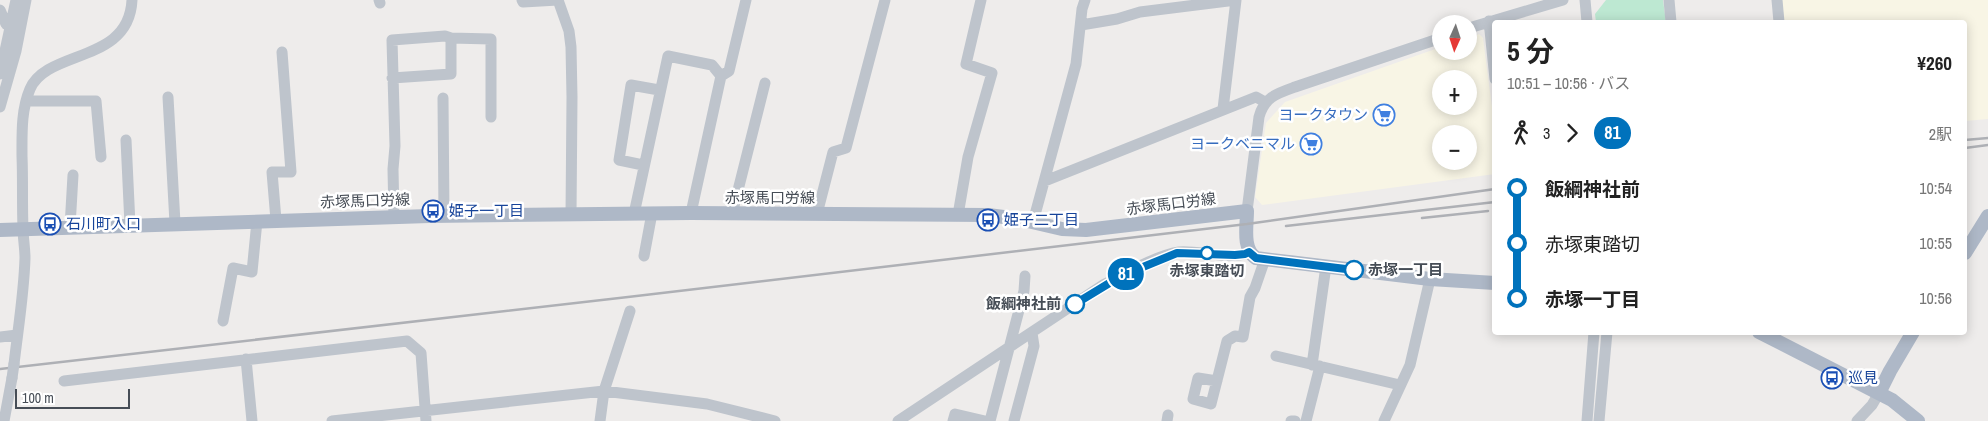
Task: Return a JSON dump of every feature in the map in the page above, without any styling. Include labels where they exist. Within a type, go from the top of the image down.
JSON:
[{"type":"main road","name":"赤塚馬口労線","points":[[0,230],[394,217],[691,213],[1001,216],[1062,229],[1086,230],[1247,211]]},
{"type":"main road","points":[[1247,211],[1249,252],[1256,258],[1430,279],[1492,283]]},
{"type":"main road","points":[[1967,247],[1988,216]]},
{"type":"main road","points":[[1879,393],[1912,335]]},
{"type":"main road","points":[[1777,336],[1897,403],[1918,421]]},
{"type":"street","points":[[0,107],[16,26],[16,0]]},
{"type":"street","points":[[0,74],[26,0]]},
{"type":"street","points":[[4,421],[18,335],[25,258],[22,131],[26,101],[34,80],[39,76],[60,64],[101,47],[118,36],[127,21],[132,0]]},
{"type":"street","points":[[522,0],[523,2],[558,0],[569,31],[572,97],[571,215]]},
{"type":"street","points":[[691,213],[721,76],[729,71],[746,0]]},
{"type":"street","points":[[817,214],[833,152],[846,148],[885,0]]},
{"type":"street","points":[[958,215],[968,158],[992,73],[966,64],[981,0]]},
{"type":"street","points":[[1033,222],[1076,64],[1085,0]]},
{"type":"street","points":[[1080,25],[1117,19],[1140,12],[1236,0],[1224,109]]},
{"type":"street","points":[[1492,20],[1562,0]]},
{"type":"street","points":[[1585,0],[1588,20]]},
{"type":"street","points":[[1668,0],[1671,20]]},
{"type":"street","points":[[1777,0],[1779,20]]},
{"type":"street","points":[[0,10],[6,24],[16,26]]},
{"type":"street","points":[[1478,25],[1492,20]]},
{"type":"street","points":[[1489,21],[1492,50]]},
{"type":"street","points":[[394,217],[393,169],[395,146],[392,40],[445,36],[451,38],[491,39],[491,117]]},
{"type":"street","points":[[392,78],[451,74],[451,38]]},
{"type":"street","points":[[1247,211],[1259,117],[1264,102],[1274,95],[1295,87],[1432,41]]},
{"type":"street","points":[[276,220],[272,172],[291,172],[282,52]]},
{"type":"street","points":[[634,214],[659,90],[668,56],[712,65],[721,76]]},
{"type":"street","points":[[732,214],[765,82]]},
{"type":"street","points":[[644,165],[619,160],[631,85],[659,90]]},
{"type":"street","points":[[1045,181],[1256,97],[1264,102]]},
{"type":"street","points":[[168,98],[175,223]]},
{"type":"street","points":[[443,98],[444,216]]},
{"type":"street","points":[[26,101],[96,101],[101,157]]},
{"type":"street","points":[[126,140],[130,225]]},
{"type":"street","points":[[70,227],[73,175]]},
{"type":"street","points":[[644,256],[652,214]]},
{"type":"street","points":[[223,321],[233,268],[252,272],[257,221]]},
{"type":"street","points":[[898,421],[1104,285],[1136,269],[1167,256],[1186,252],[1235,255],[1249,252]]},
{"type":"street","points":[[1216,381],[1227,341],[1235,336],[1243,337],[1250,297],[1255,288],[1264,259]]},
{"type":"street","points":[[1306,421],[1316,366],[1326,266]]},
{"type":"street","points":[[990,421],[1024,290],[1025,276]]},
{"type":"street","points":[[1384,421],[1410,365],[1430,279]]},
{"type":"street","points":[[600,421],[604,391],[630,312]]},
{"type":"street","points":[[1014,421],[1034,346],[1032,333]]},
{"type":"street","points":[[0,337],[18,335]]},
{"type":"street","points":[[1587,421],[1594,335]]},
{"type":"street","points":[[1599,421],[1607,335]]},
{"type":"street","points":[[64,380],[407,342],[421,353],[426,416]]},
{"type":"street","points":[[1276,356],[1400,385]]},
{"type":"street","points":[[246,359],[252,421]]},
{"type":"street","points":[[332,421],[426,416],[604,391],[706,404],[775,421]]},
{"type":"street","points":[[1858,421],[1872,405],[1879,393]]},
{"type":"street","points":[[953,421],[954,414],[985,421]]},
{"type":"shaded area","points":[[1782,0],[1988,0],[1988,119],[1967,121],[1967,20],[1784,20]]},
{"type":"shaded area","name":"ヨークタウン","points":[[1479,34],[1483,38],[1492,107],[1492,174],[1262,205],[1255,197],[1266,123],[1285,102],[1432,50],[1432,60],[1478,60]]},
{"type":"green space","points":[[1606,0],[1663,0],[1666,20],[1596,20],[1595,14]]},
{"type":"railway","points":[[1967,140],[1988,138]]},
{"type":"railway","points":[[1967,148],[1988,145]]},
{"type":"railway","points":[[0,369],[1247,224],[1492,189]]},
{"type":"railway","points":[[1286,226],[1492,202]]},
{"type":"railway","points":[[1422,218],[1488,211]]},
{"type":"bus line","name":"81","points":[[1075,304],[1121,276],[1177,253],[1235,255],[1249,252],[1256,258],[1354,270]]},
{"type":"place","name":"ヨークタウン","points":[[1384,115]]},
{"type":"place","name":"ヨークベニマル","points":[[1311,144]]},
{"type":"place","name":"姫子一丁目","points":[[433,211]]},
{"type":"place","name":"姫子二丁目","points":[[988,220]]},
{"type":"place","name":"石川町入口","points":[[50,224]]},
{"type":"place","name":"赤塚東踏切","points":[[1207,253]]},
{"type":"place","name":"赤塚一丁目","points":[[1354,270]]},
{"type":"place","name":"飯綱神社前","points":[[1075,304]]},
{"type":"place","name":"巡見","points":[[1832,378]]}]
